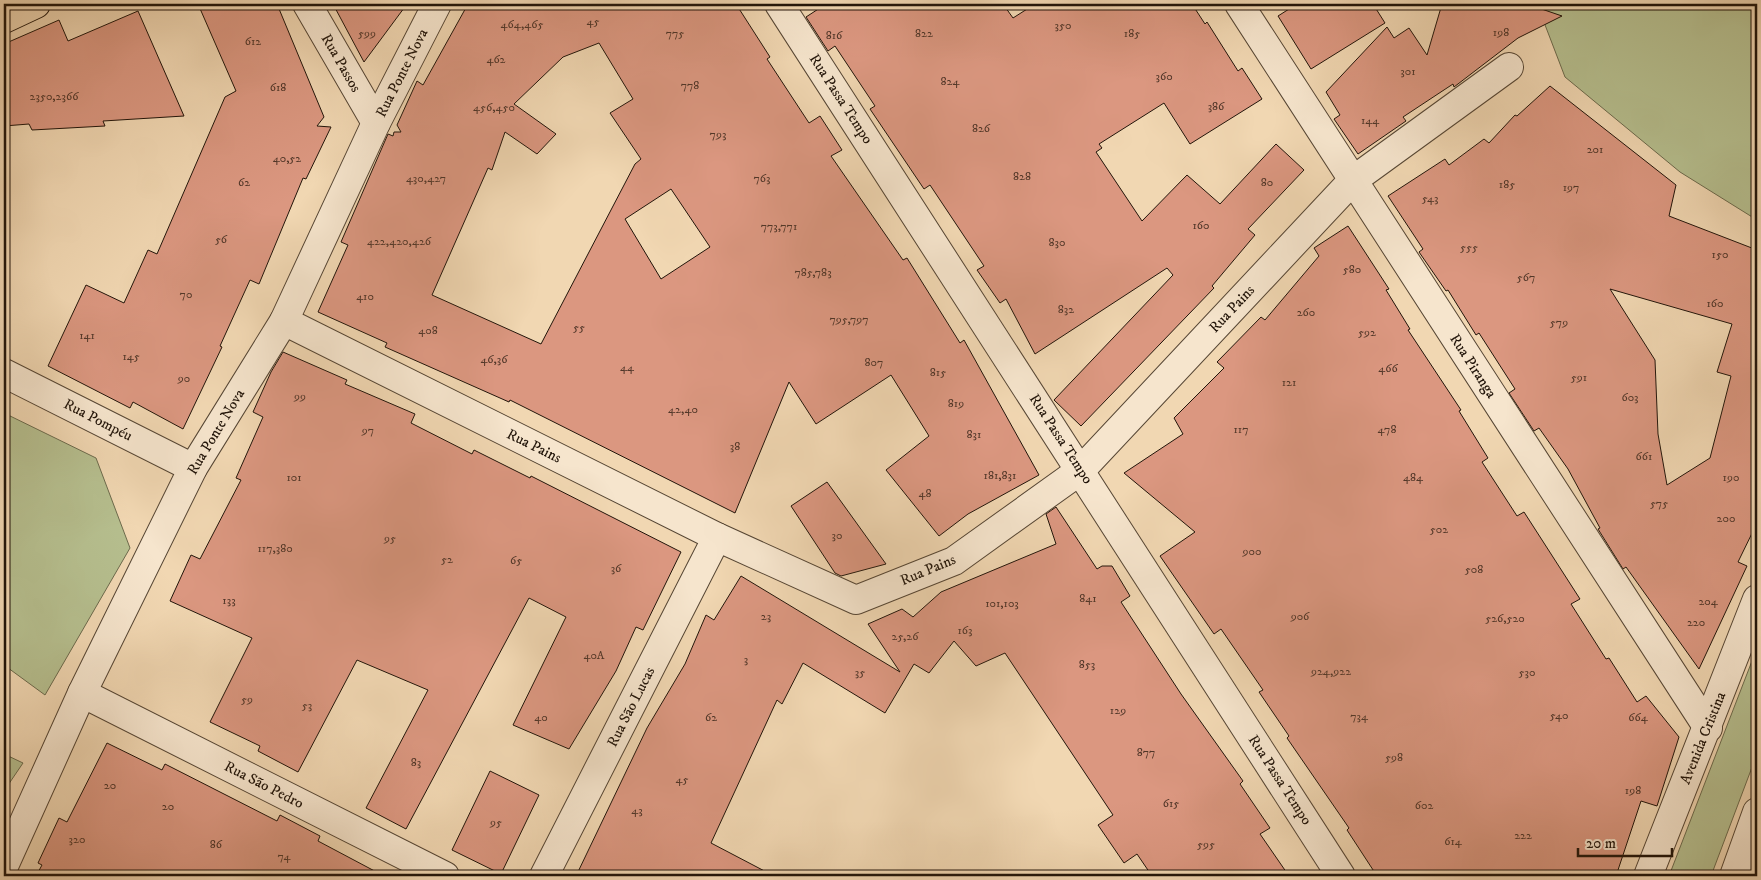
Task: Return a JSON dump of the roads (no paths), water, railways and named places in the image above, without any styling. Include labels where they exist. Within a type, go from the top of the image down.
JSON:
[{"type":"main road","points":[[4,19],[36,4]]},
{"type":"street","name":"Rua Passos","points":[[306,4],[376,123]]},
{"type":"street","name":"Rua Ponte Nova","points":[[4,866],[82,693],[193,468],[284,321],[376,123],[437,4]]},
{"type":"street","name":"Rua Passa Tempo","points":[[779,4],[1341,876]]},
{"type":"street","name":"Rua Piranga","points":[[1239,4],[1708,728]]},
{"type":"street","name":"Rua Pains","points":[[284,321],[717,537],[856,600],[954,561],[1081,470],[1352,181],[1509,67]]},
{"type":"street","name":"Rua Pompéu","points":[[4,373],[193,468]]},
{"type":"street","name":"Rua São Lucas","points":[[544,876],[717,537]]},
{"type":"street","name":"Avenida Cristina","points":[[1648,876],[1708,728],[1757,599]]},
{"type":"street","name":"Rua São Pedro","points":[[82,693],[445,876]]},
{"type":"street","points":[[1734,876],[1757,812]]}]
